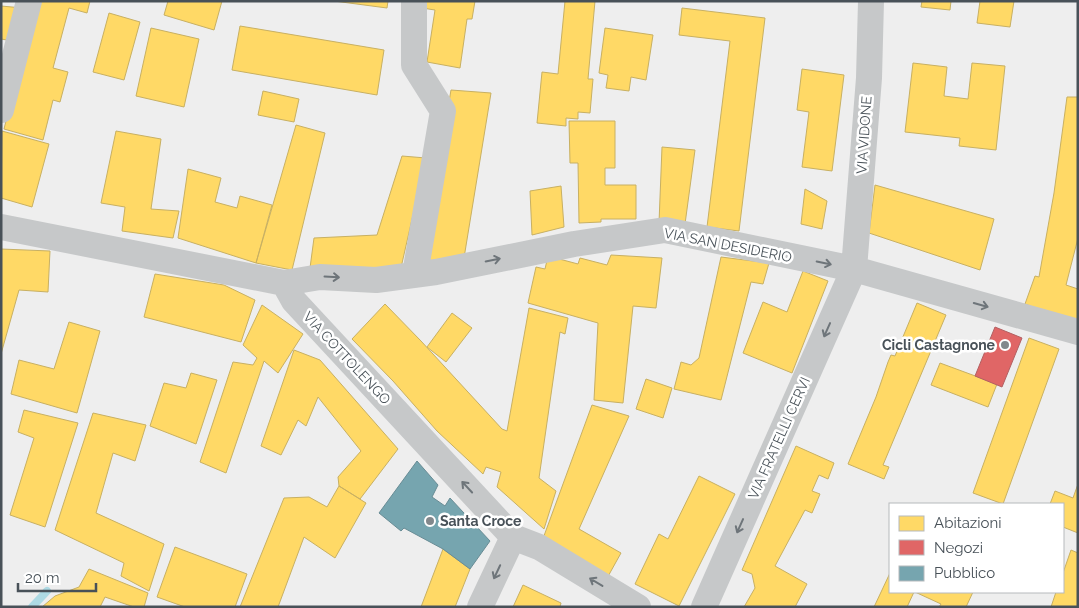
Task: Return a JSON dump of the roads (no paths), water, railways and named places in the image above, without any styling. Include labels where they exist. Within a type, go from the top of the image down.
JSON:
[{"type":"street","points":[[1,110],[29,1]]},
{"type":"street","points":[[414,1],[414,65],[443,112],[415,274]]},
{"type":"street","name":"VIA VIDONE","points":[[854,269],[868,78],[871,1]]},
{"type":"street","points":[[1,227],[284,283]]},
{"type":"street","name":"VIA SAN DESIDERIO","points":[[284,283],[320,277],[376,280],[436,272],[574,244],[665,230],[854,269],[1078,332]]},
{"type":"street","name":"VIA FRATELLI CERVI","points":[[704,607],[854,269]]},
{"type":"street","name":"VIA COTTOLENGO","points":[[284,283],[294,301],[513,537],[539,548],[638,607]]},
{"type":"street","points":[[480,607],[513,537]]},
{"type":"waterway","points":[[32,607],[47,591]]},
{"type":"place","name":"Cicli Castagnone","points":[[1005,345]]},
{"type":"place","name":"Santa Croce","points":[[430,521]]}]
